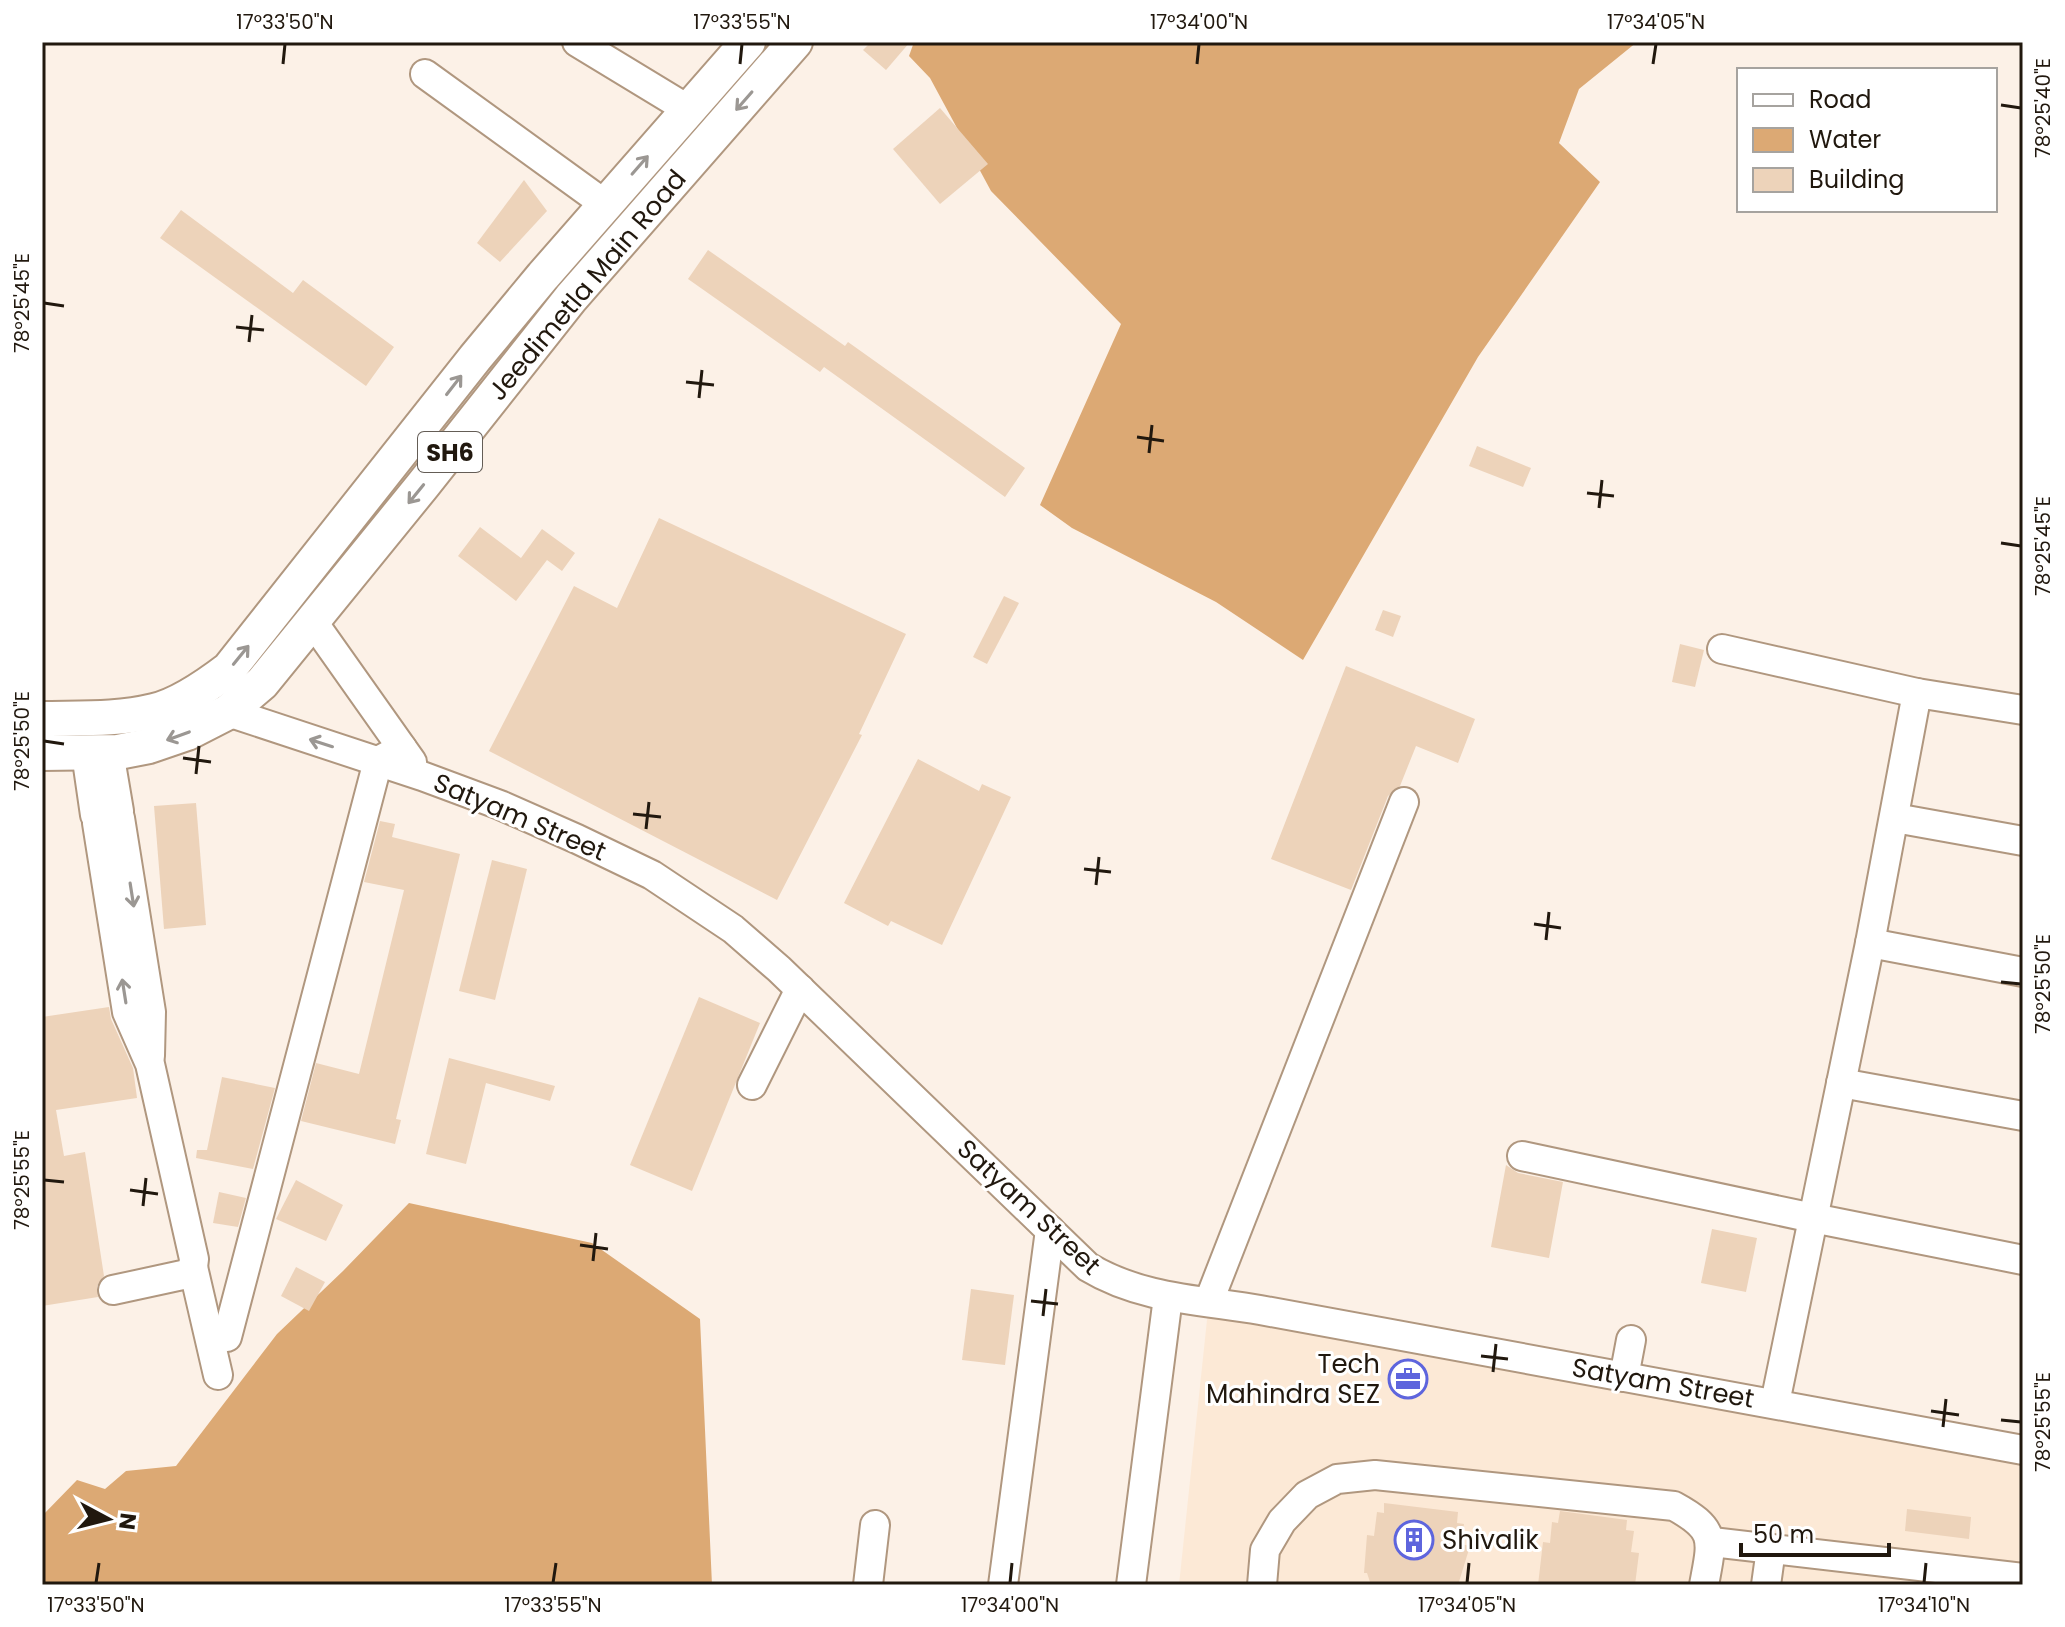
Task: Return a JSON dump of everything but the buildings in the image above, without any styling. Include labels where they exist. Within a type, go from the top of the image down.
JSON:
[{"type":"main road","name":"Jeedimetla Main Road","points":[[42,719],[111,718],[156,711],[205,687],[229,669],[475,358],[748,42]]},
{"type":"main road","name":"Jeedimetla Main Road","points":[[42,753],[97,752],[149,746],[187,733],[228,712],[262,683],[571,298],[795,42]]},
{"type":"street","points":[[577,42],[689,110]]},
{"type":"street","points":[[425,74],[606,205]]},
{"type":"street","name":"Satyam Street","points":[[313,622],[390,754],[422,776],[500,805],[652,875],[733,929],[800,989],[1088,1267],[1111,1280],[1168,1297],[1209,1301],[2023,1450]]},
{"type":"street","points":[[1722,649],[1917,693],[2023,710]]},
{"type":"street","points":[[1775,1403],[1895,818],[1917,693]]},
{"type":"street","points":[[227,1337],[390,754],[228,712]]},
{"type":"street","points":[[97,752],[108,817],[127,1012],[150,1064],[218,1375]]},
{"type":"street","points":[[1209,1301],[1404,802]]},
{"type":"street","points":[[1895,818],[2023,841]]},
{"type":"street","points":[[1870,943],[2023,972]]},
{"type":"street","points":[[752,1085],[800,989]]},
{"type":"street","points":[[1841,1083],[2023,1116]]},
{"type":"street","points":[[1522,1156],[2023,1260]]},
{"type":"street","points":[[1003,1585],[1050,1230]]},
{"type":"street","points":[[113,1290],[187,1274],[193,1267]]},
{"type":"street","points":[[1131,1585],[1168,1297]]},
{"type":"street","points":[[1624,1377],[1631,1340]]},
{"type":"street","points":[[1262,1585],[1265,1550],[1282,1521],[1307,1495],[1337,1479],[1375,1475],[1674,1506],[1703,1525],[1712,1542],[1704,1585]]},
{"type":"street","points":[[868,1585],[875,1525]]},
{"type":"street","points":[[1712,1542],[2023,1578]]},
{"type":"street","points":[[1766,1585],[1771,1549]]},
{"type":"shaded area","name":"Tech Mahindra SEZ","points":[[1209,1301],[2023,1457],[2023,1585],[1179,1585]]},
{"type":"water","points":[[914,42],[1637,42],[1579,89],[1559,143],[1600,182],[1478,357],[1303,660],[1216,602],[1072,528],[1040,505],[1121,324],[991,191],[930,78],[909,56]]},
{"type":"water","points":[[409,1203],[592,1243],[700,1319],[712,1585],[42,1585],[42,1516],[77,1480],[105,1489],[126,1471],[176,1466],[277,1334]]},
{"type":"place","name":"Tech Mahindra SEZ","points":[[1408,1379]]},
{"type":"place","name":"Shivalik","points":[[1414,1540]]}]
